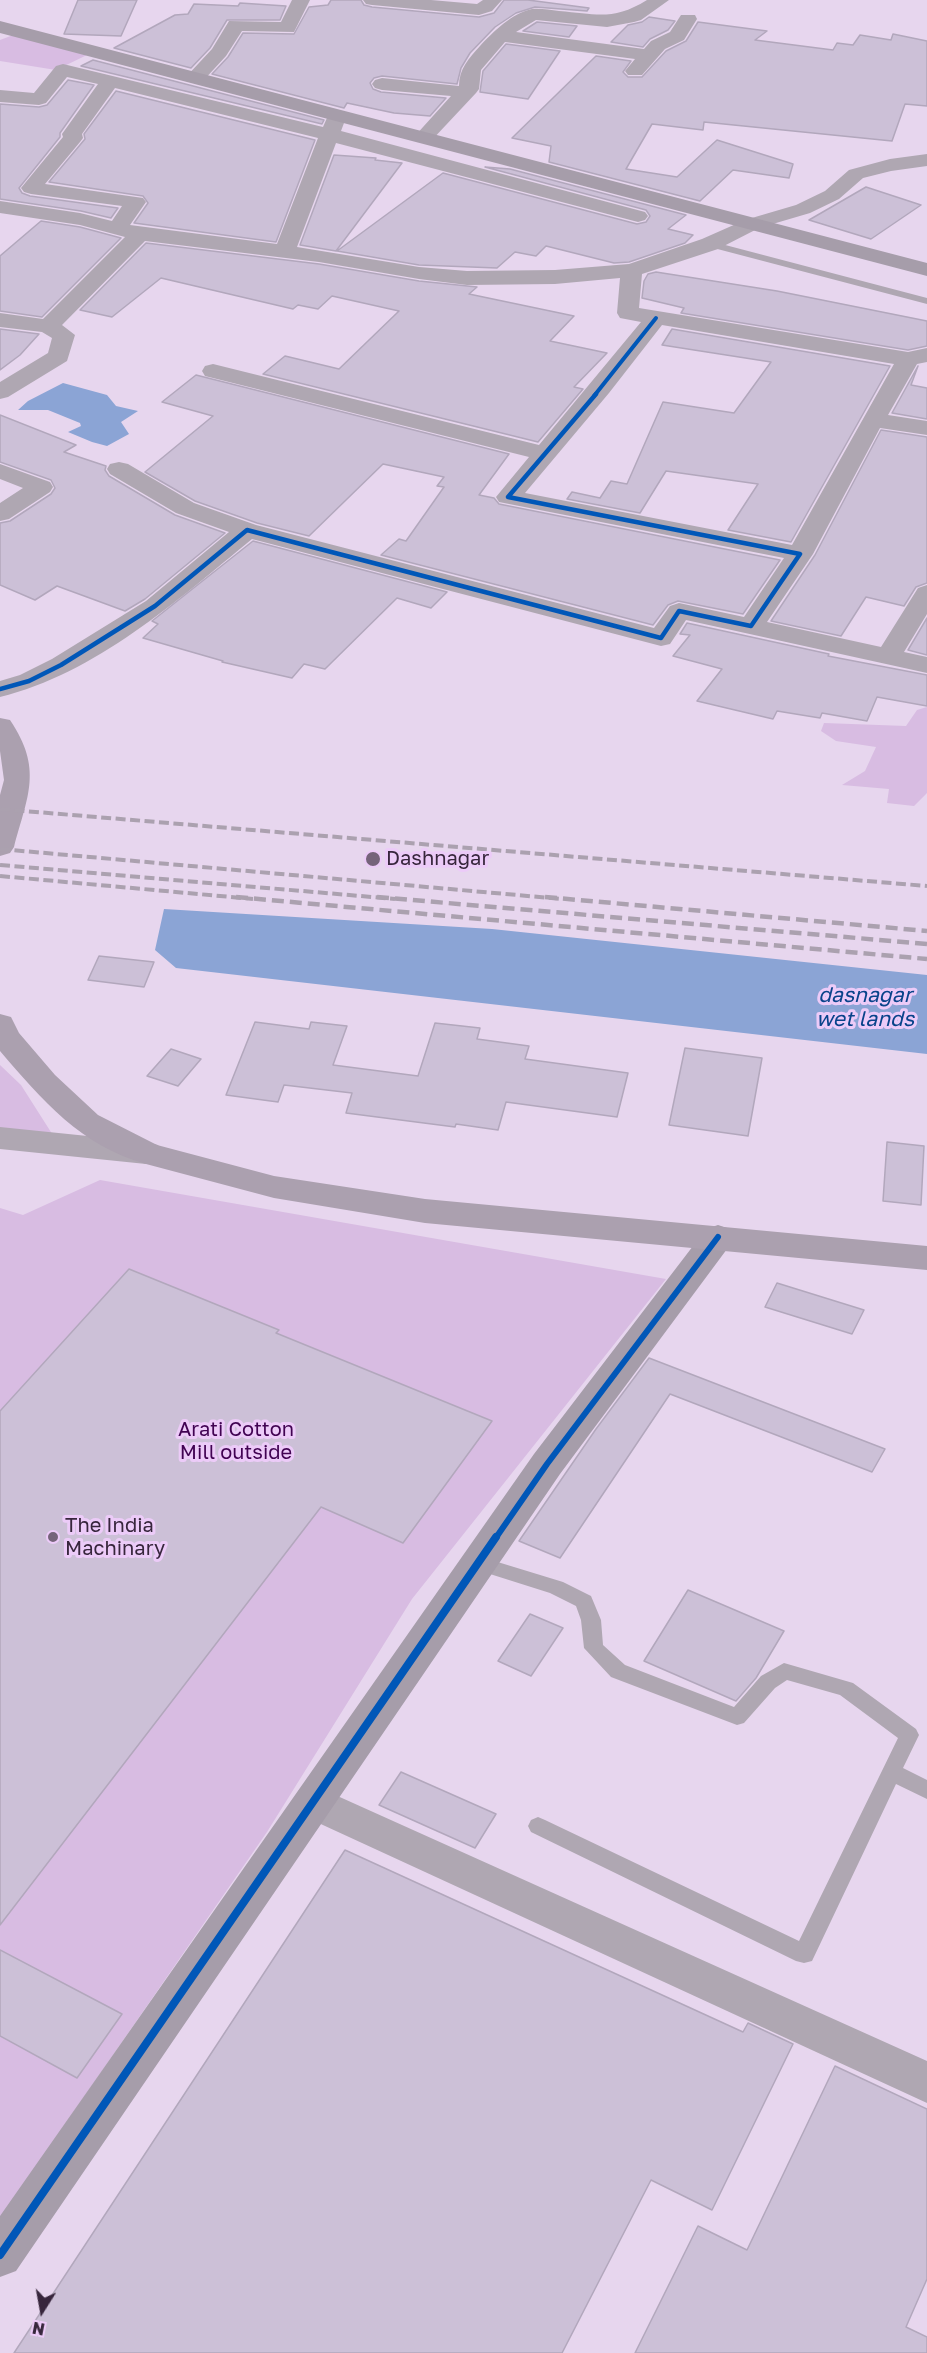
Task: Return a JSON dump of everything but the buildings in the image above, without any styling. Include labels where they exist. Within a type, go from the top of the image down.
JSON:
[{"type":"main road","points":[[0,726],[14,751],[18,780],[0,847]]},
{"type":"main road","points":[[0,1024],[4,1036],[44,1082],[87,1123],[146,1153],[274,1187],[424,1210],[927,1258]]},
{"type":"street","points":[[195,78],[219,52],[236,25],[287,28],[301,0]]},
{"type":"street","points":[[372,0],[479,10],[486,8],[493,0]]},
{"type":"street","points":[[424,137],[469,89],[470,71],[501,36],[526,16],[534,14],[607,21],[634,16],[660,0]]},
{"type":"street","points":[[635,71],[658,45],[677,36],[688,19]]},
{"type":"street","points":[[6,31],[424,137],[927,270]]},
{"type":"street","points":[[501,36],[647,55]]},
{"type":"street","points":[[0,96],[33,106],[63,70],[331,135],[638,216]]},
{"type":"street","points":[[110,81],[72,134],[73,138],[31,188],[136,202],[118,227]]},
{"type":"street","points":[[382,84],[466,92]]},
{"type":"street","points":[[285,251],[338,115]]},
{"type":"street","points":[[4,212],[118,227],[140,234],[285,251],[467,278],[555,277],[632,270],[710,244],[752,224],[803,209],[832,195],[856,174],[891,165],[927,160]]},
{"type":"street","points":[[48,326],[140,234]]},
{"type":"street","points":[[632,270],[628,313],[918,357],[873,420],[800,555],[751,626]]},
{"type":"street","points":[[656,318],[601,388],[508,497],[800,555]]},
{"type":"street","points":[[0,320],[48,326],[64,335],[59,356],[5,385]]},
{"type":"street","points":[[213,371],[545,454]]},
{"type":"street","points":[[873,420],[927,428]]},
{"type":"street","points":[[119,469],[185,508],[247,530],[661,638],[679,611],[927,665]]},
{"type":"street","points":[[0,471],[41,487],[0,514]]},
{"type":"street","points":[[0,689],[29,681],[61,665],[155,606],[247,530]]},
{"type":"street","points":[[888,657],[927,593]]},
{"type":"street","points":[[0,1138],[146,1153]]},
{"type":"street","points":[[0,2255],[547,1464],[718,1237]]},
{"type":"street","points":[[313,1802],[927,2083]]},
{"type":"lane","points":[[710,244],[927,301]]},
{"type":"lane","points":[[478,1563],[556,1587],[584,1601],[591,1620],[594,1648],[618,1671],[737,1717],[768,1682],[784,1671],[846,1689],[909,1735],[804,1954],[538,1826]]},
{"type":"lane","points":[[891,1772],[927,1790]]},
{"type":"green space","points":[[16,34],[87,55],[56,70],[0,61],[0,40]]},
{"type":"green space","points":[[927,707],[927,793],[914,806],[887,803],[889,789],[842,785],[865,771],[876,747],[836,741],[821,731],[824,723],[906,726],[917,710]]},
{"type":"green space","points":[[0,1065],[21,1085],[56,1140],[0,1130]]},
{"type":"green space","name":"Arati Cotton Mill outside","points":[[100,1180],[666,1279],[412,1599],[267,1832],[55,2139],[0,2223],[0,1208],[23,1215]]},
{"type":"water","points":[[63,383],[107,395],[116,406],[138,411],[121,422],[129,434],[107,446],[68,432],[81,426],[80,423],[48,410],[18,410],[28,401]]},
{"type":"water","name":"dasnagar wet lands","points":[[164,909],[492,929],[927,975],[927,1054],[176,968],[155,950]]},
{"type":"railway","points":[[0,809],[927,886]]},
{"type":"railway","points":[[0,849],[562,899]]},
{"type":"railway","points":[[0,865],[395,899]]},
{"type":"railway","points":[[0,876],[253,899]]},
{"type":"railway","points":[[236,897],[927,959]]},
{"type":"railway","points":[[377,897],[927,944]]},
{"type":"railway","points":[[545,897],[927,931]]},
{"type":"cycle path","points":[[0,689],[29,681],[61,665],[155,606],[247,530],[661,638],[679,611],[751,626],[800,554],[508,497],[601,388],[656,318]]},
{"type":"cycle path","points":[[0,2255],[547,1464],[718,1237]]},
{"type":"place","name":"Dashnagar","points":[[373,859]]},
{"type":"place","name":"The India Machinary","points":[[53,1537]]}]
